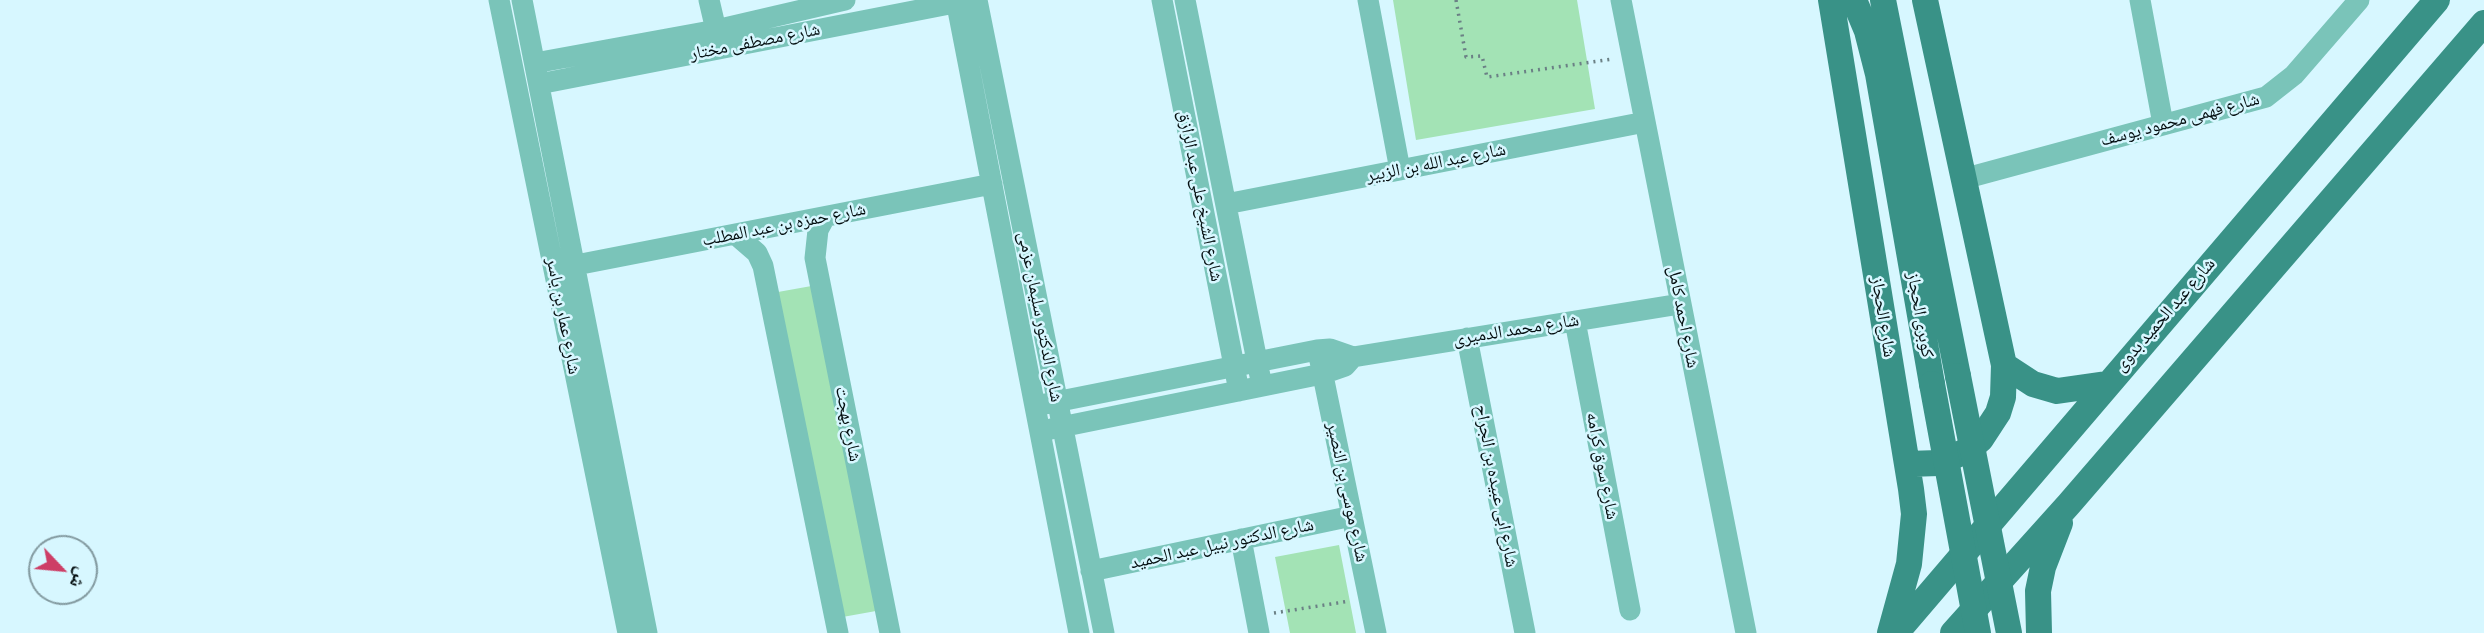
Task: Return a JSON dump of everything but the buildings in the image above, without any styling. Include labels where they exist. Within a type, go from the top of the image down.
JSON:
[{"type":"main road","name":"شارع الحجاز","points":[[1831,0],[1914,514],[1909,564],[1890,633]]},
{"type":"main road","name":"كوبرى الحجاز","points":[[1854,0],[1878,74],[1978,633]]},
{"type":"main road","name":"كوبرى الحجاز","points":[[1883,0],[2009,633]]},
{"type":"main road","points":[[1907,464],[1947,461],[1968,450],[1980,439],[1998,413],[2005,381],[2004,365],[1925,0]]},
{"type":"main road","name":"شارع عبد الحميد بدوى","points":[[1896,633],[2106,384],[2437,0]]},
{"type":"main road","points":[[1953,633],[2069,504],[2484,23]]},
{"type":"main road","points":[[2004,365],[2033,384],[2057,391],[2106,384]]},
{"type":"main road","points":[[2039,633],[2038,591],[2043,567],[2069,504]]},
{"type":"street","name":"شارع عمار بن ياسر","points":[[499,0],[628,633]]},
{"type":"street","name":"شارع عمار بن ياسر","points":[[523,0],[647,633]]},
{"type":"street","points":[[709,0],[716,30]]},
{"type":"street","name":"شارع مصطفى مختار","points":[[537,74],[845,0]]},
{"type":"street","name":"شارع الشيخ على عبد الرازق","points":[[1162,0],[1240,391]]},
{"type":"street","name":"شارع الشيخ على عبد الرازق","points":[[1185,0],[1262,386]]},
{"type":"street","points":[[1367,0],[1400,170]]},
{"type":"street","name":"شارع احمد كامل","points":[[1621,0],[1746,633]]},
{"type":"street","points":[[2140,0],[2163,124]]},
{"type":"street","name":"شارع فهمى محمود يوسف","points":[[1963,179],[2266,97],[2294,75],[2359,0]]},
{"type":"street","name":"شارع مصطفى مختار","points":[[537,74],[965,1]]},
{"type":"street","name":"شارع الدكتور سليمان عزمى","points":[[965,1],[992,184],[1079,633]]},
{"type":"street","name":"شارع الدكتور سليمان عزمى","points":[[965,1],[1063,427],[1104,633]]},
{"type":"street","name":"شارع عبد الله بن الزبير","points":[[1226,204],[1645,122]]},
{"type":"street","name":"شارع حمزه بن عبد المطلب","points":[[576,265],[992,184]]},
{"type":"street","name":"شارع بهجت","points":[[825,217],[818,230],[815,258],[890,633]]},
{"type":"street","points":[[736,234],[758,253],[764,266],[838,633]]},
{"type":"street","name":"شارع محمد الدميرى","points":[[1035,406],[1317,350],[1329,349],[1353,357],[1680,304]]},
{"type":"street","name":"شارع سوق كرامه","points":[[1575,321],[1630,610]]},
{"type":"street","name":"شارع ابى عبيده بن الجراح","points":[[1467,338],[1525,633]]},
{"type":"street","name":"شارع موسى بن النصير","points":[[1317,350],[1376,633]]},
{"type":"street","name":"شارع محمد الدميرى","points":[[1040,432],[1322,374],[1345,366],[1353,357]]},
{"type":"street","name":"شارع الدكتور نبيل عبد الحميد","points":[[1091,571],[1352,516]]},
{"type":"street","points":[[1241,539],[1257,625]]},
{"type":"path","points":[[1456,0],[1466,57],[1482,56],[1487,77],[1632,56]]},
{"type":"path","points":[[1257,625],[1369,597]]},
{"type":"green space","points":[[1393,0],[1577,0],[1595,109],[1416,140]]},
{"type":"green space","points":[[817,285],[876,611],[837,618],[778,292]]},
{"type":"green space","points":[[1339,545],[1356,633],[1290,633],[1275,557]]}]
